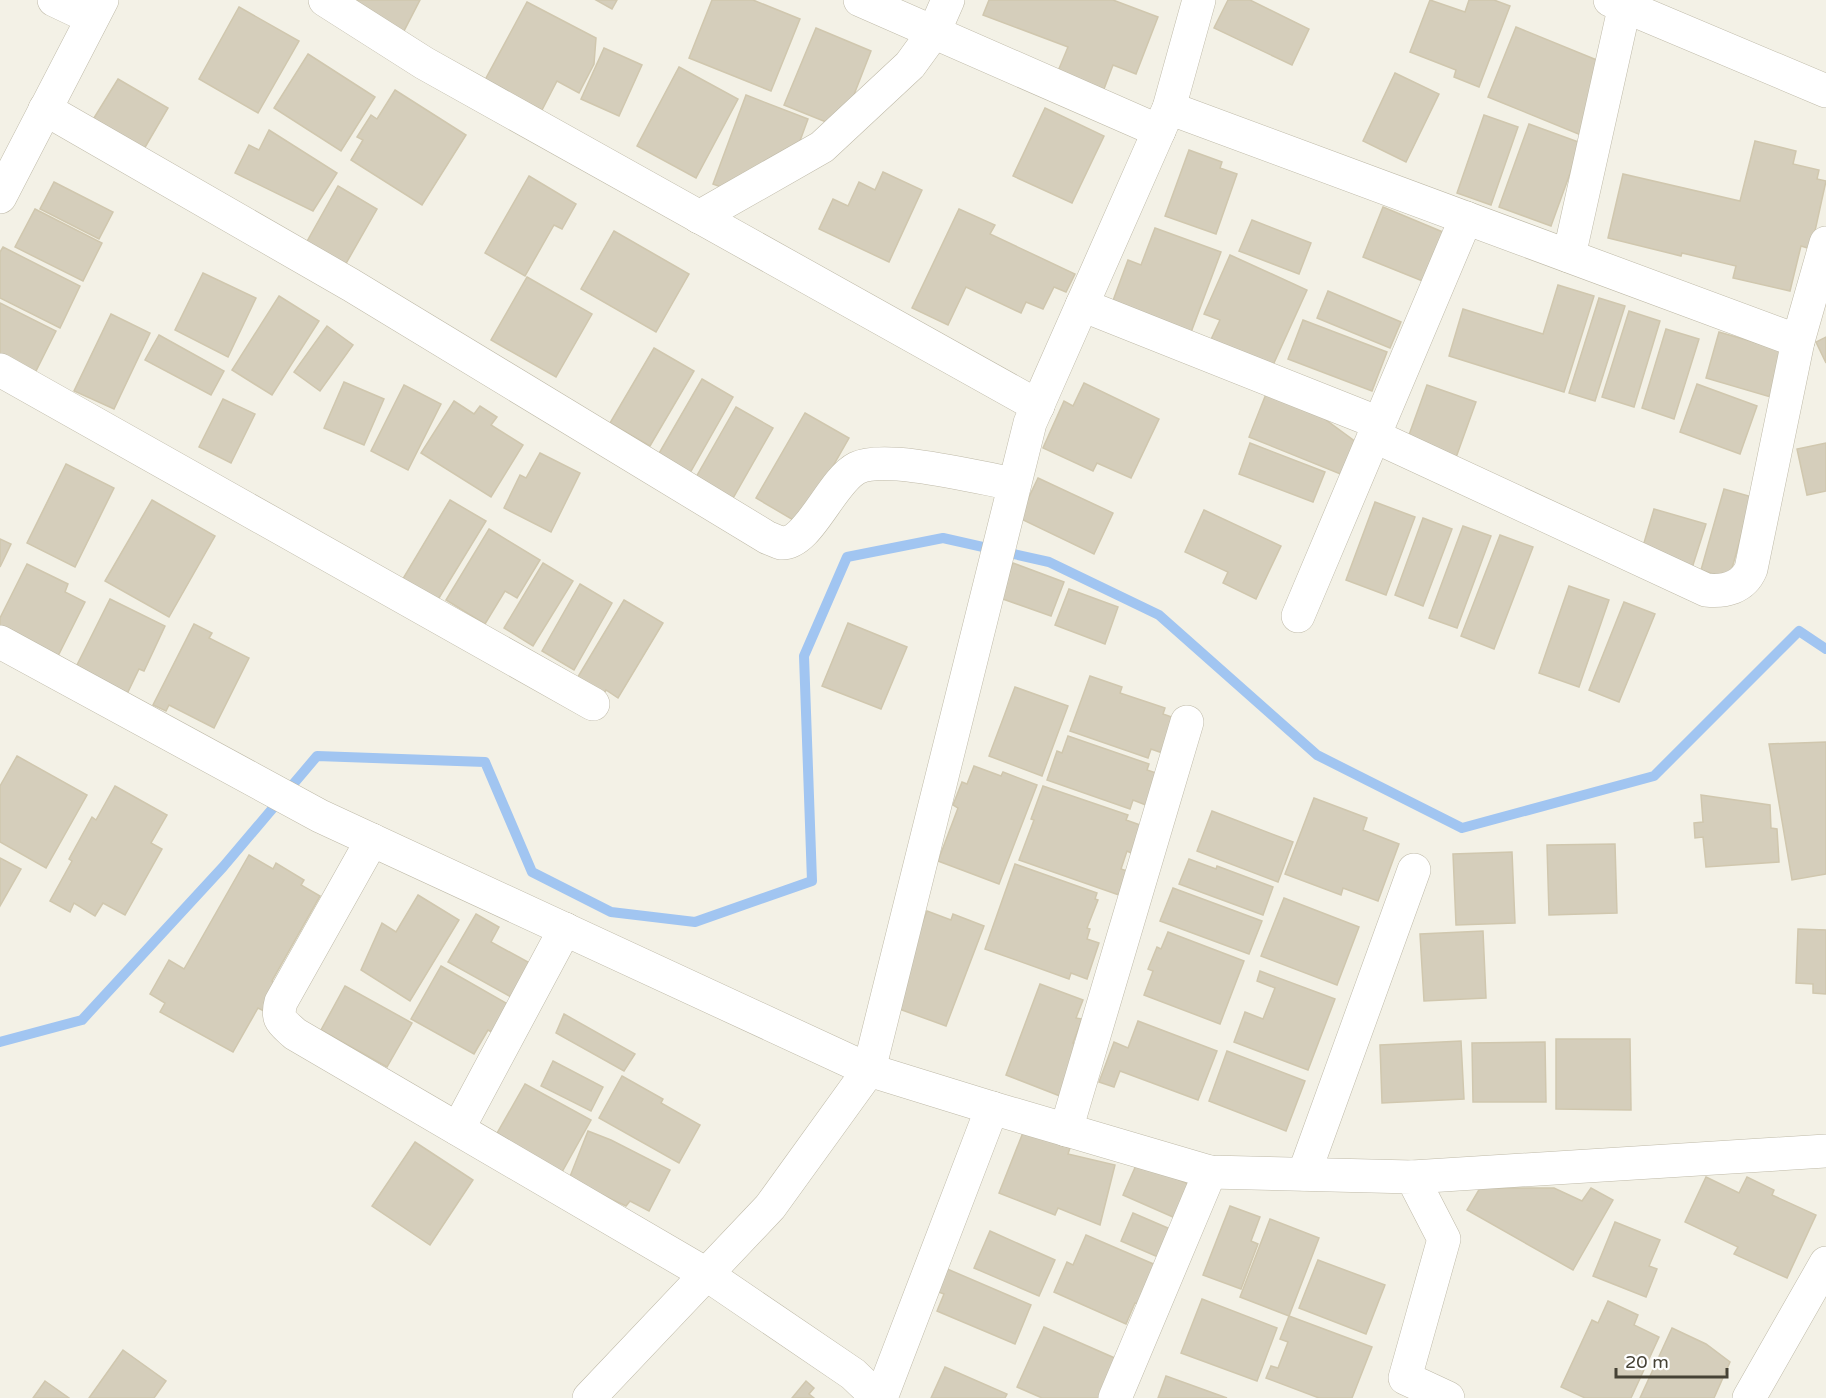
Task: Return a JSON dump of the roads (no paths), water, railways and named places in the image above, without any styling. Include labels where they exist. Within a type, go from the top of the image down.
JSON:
[{"type":"street","points":[[0,197],[97,9],[54,0]]},
{"type":"street","points":[[325,0],[424,63],[1038,406]]},
{"type":"street","points":[[860,0],[934,32],[1164,119],[1466,218],[1798,341]]},
{"type":"street","points":[[699,217],[822,147],[910,65],[934,32],[948,0]]},
{"type":"street","points":[[589,1398],[770,1207],[869,1070],[1030,423],[1164,119],[1199,0]]},
{"type":"street","points":[[1569,256],[1620,2],[1826,91]]},
{"type":"street","points":[[45,109],[351,285],[780,543],[799,537],[845,476],[857,468],[874,463],[898,464],[1011,498]]},
{"type":"street","points":[[1298,616],[1466,218]]},
{"type":"street","points":[[1082,305],[1377,430],[1706,590],[1719,591],[1743,583],[1751,569],[1798,341],[1826,243]]},
{"type":"street","points":[[0,370],[593,704]]},
{"type":"street","points":[[0,642],[320,816],[869,1070],[1210,1172],[1412,1177],[1826,1151]]},
{"type":"street","points":[[1066,1130],[1187,722]]},
{"type":"street","points":[[372,840],[281,1002],[278,1012],[281,1022],[295,1034],[706,1274],[853,1374],[879,1398],[992,1108]]},
{"type":"street","points":[[1304,1174],[1414,870]]},
{"type":"street","points":[[458,1129],[565,929]]},
{"type":"street","points":[[1115,1398],[1210,1172]]},
{"type":"street","points":[[1412,1177],[1444,1239],[1402,1388],[1448,1398]]},
{"type":"street","points":[[1749,1398],[1826,1263]]},
{"type":"waterway","points":[[0,1042],[82,1020],[223,867],[317,756],[485,762],[532,872],[611,912],[695,922],[812,881],[804,656],[847,557],[943,538],[1049,562],[1159,615],[1317,755],[1462,828],[1654,776],[1799,631],[1826,649]]}]
